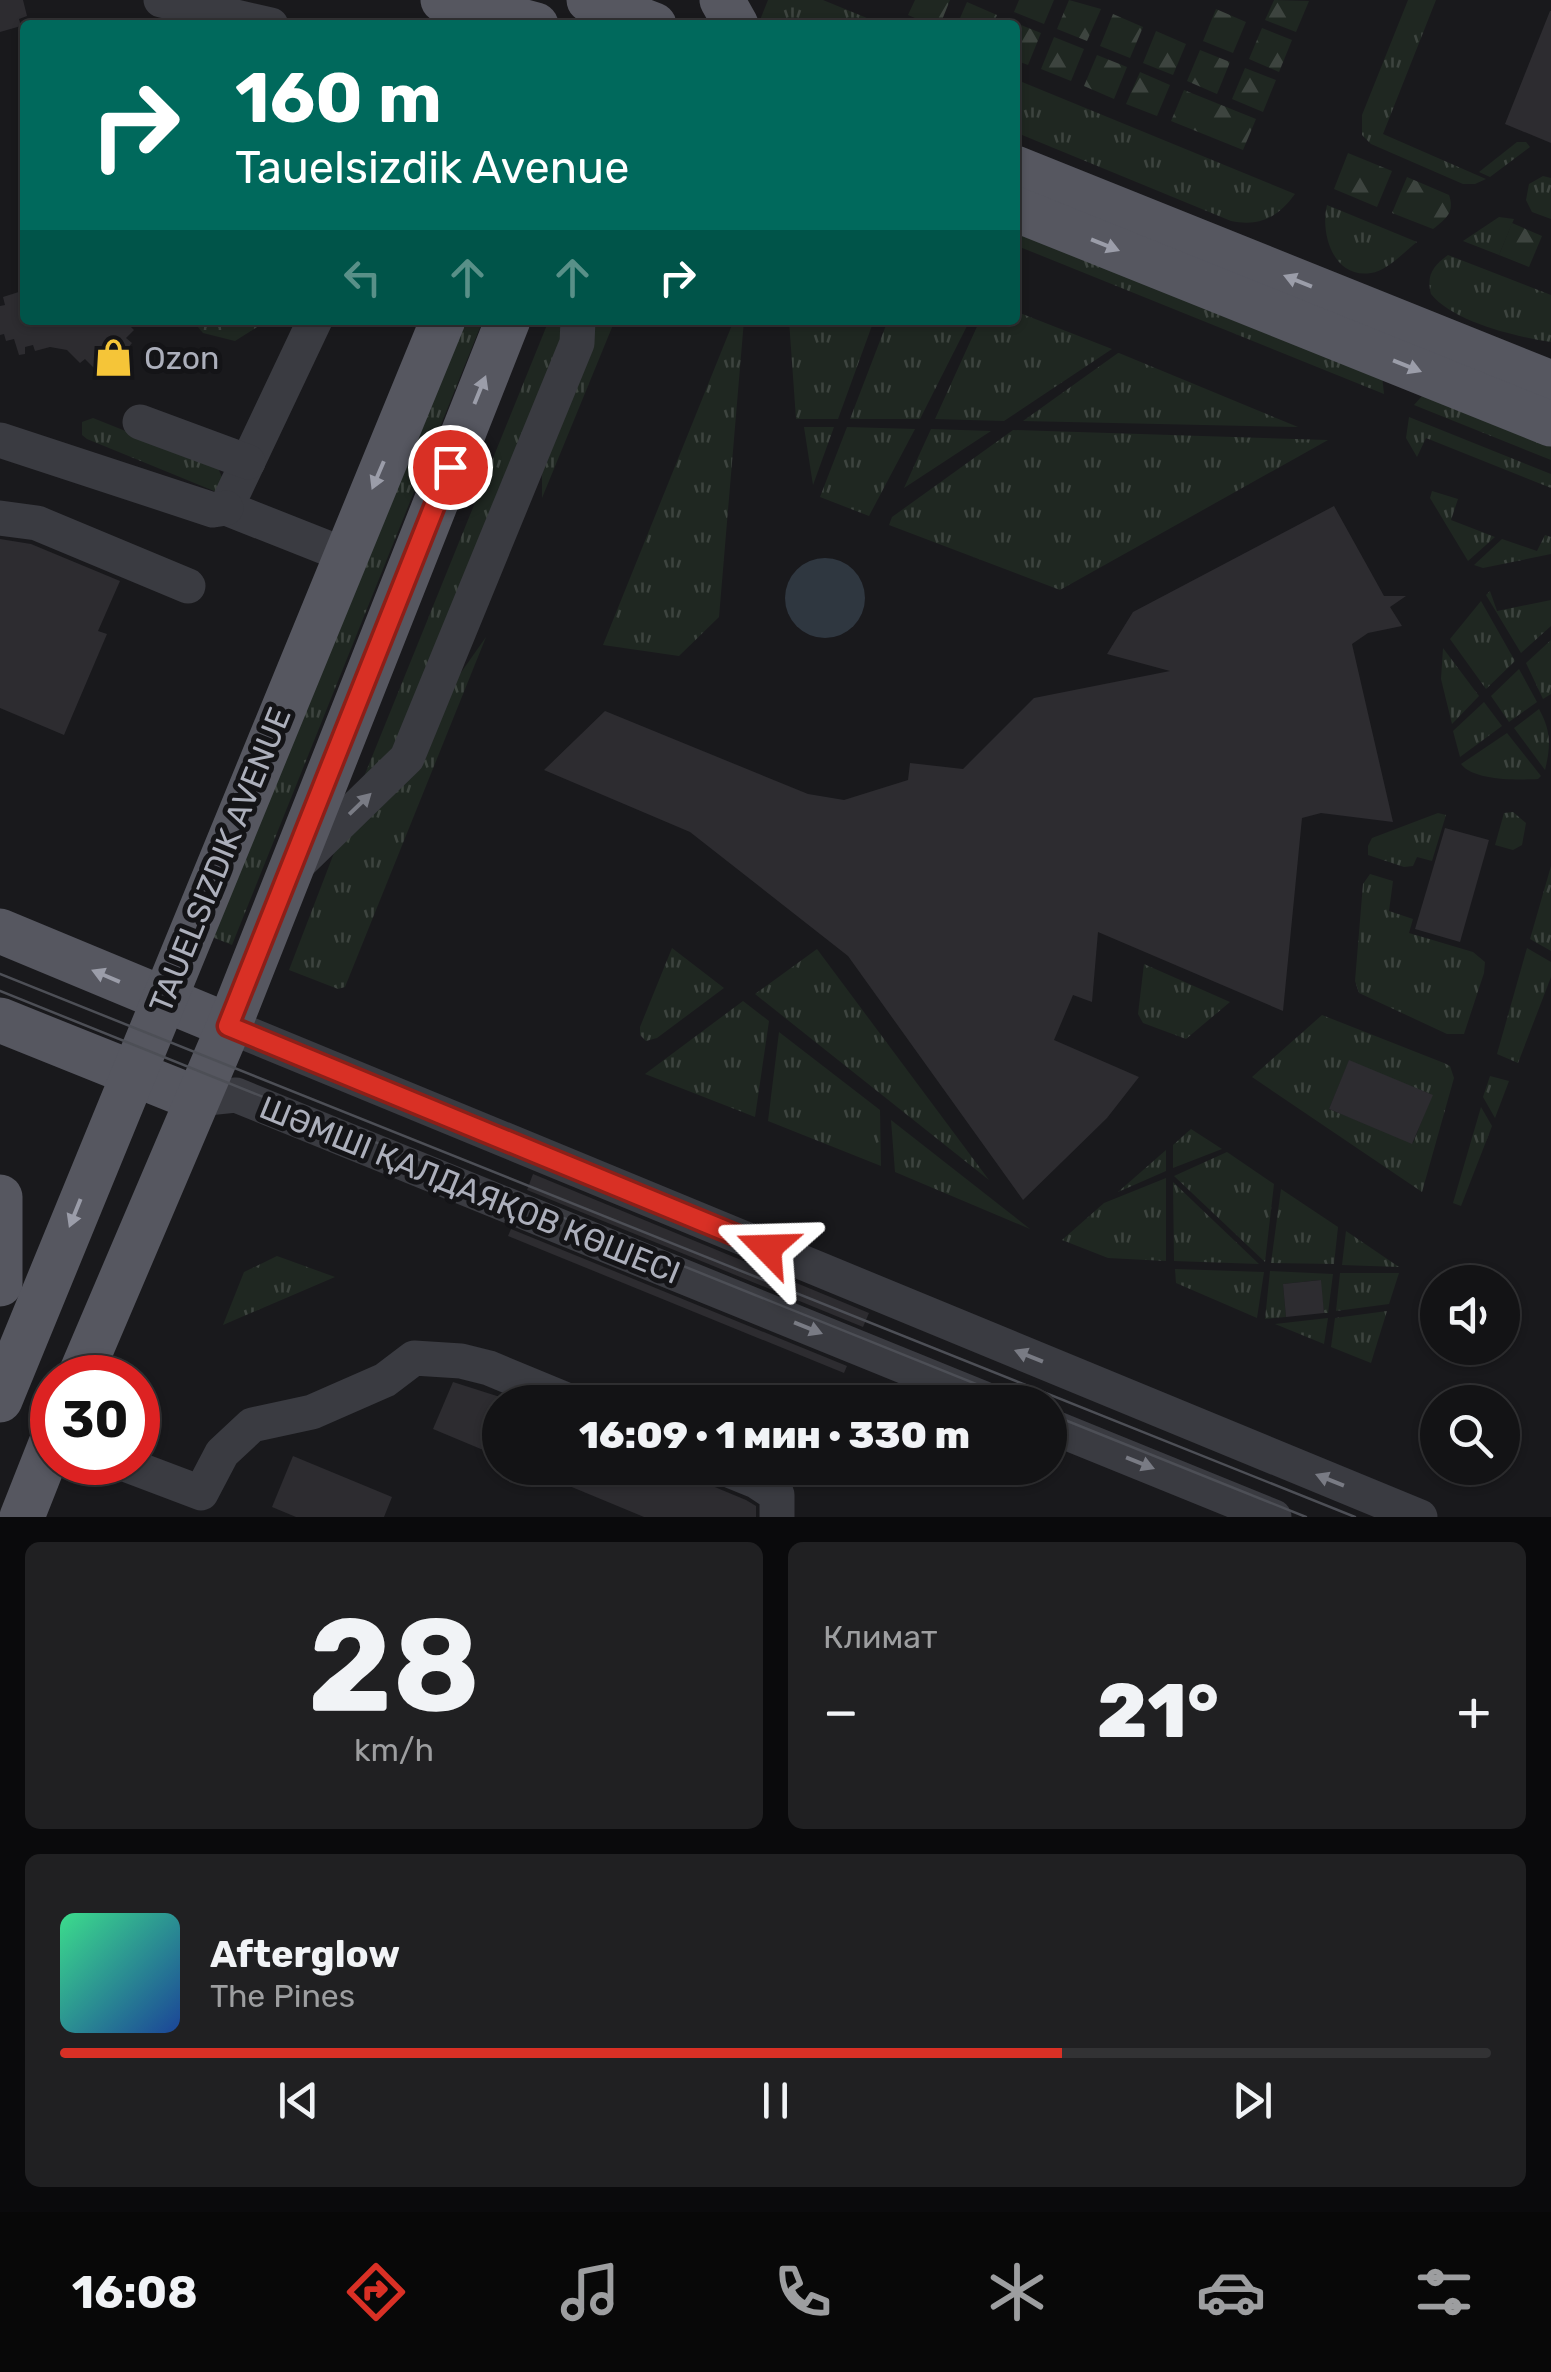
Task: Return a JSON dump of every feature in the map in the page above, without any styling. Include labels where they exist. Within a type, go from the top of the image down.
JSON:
[{"type":"main road","points":[[442,0],[517,20]]},
{"type":"main road","points":[[1020,170],[1551,383]]},
{"type":"main road","points":[[1020,210],[1551,424]]},
{"type":"main road","name":"TAUELSIZDIK AVENUE","points":[[0,1400],[440,325]]},
{"type":"main road","points":[[89,1355],[228,1026],[506,325]]},
{"type":"main road","name":"ШӘМШІ ҚАЛДАЯҚОВ КӨШЕСІ","points":[[0,930],[228,1026]]},
{"type":"main road","name":"ШӘМШІ ҚАЛДАЯҚОВ КӨШЕСІ","points":[[0,1020],[196,1098]]},
{"type":"main road","points":[[0,1198],[0,1284]]},
{"type":"main road","points":[[28,1510],[37,1485]]},
{"type":"street","points":[[160,0],[250,20]]},
{"type":"street","points":[[226,508],[313,325]]},
{"type":"street","points":[[290,872],[407,758],[577,343],[578,325]]},
{"type":"street","points":[[1492,359],[1551,359]]},
{"type":"street","points":[[140,422],[248,462]]},
{"type":"street","points":[[0,440],[213,510],[226,508],[345,555]]},
{"type":"street","points":[[0,518],[37,523],[188,586]]},
{"type":"street","name":"ШӘМШІ ҚАЛДАЯҚОВ КӨШЕСІ","points":[[228,1026],[1420,1517]]},
{"type":"street","name":"ШӘМШІ ҚАЛДАЯҚОВ КӨШЕСІ","points":[[196,1098],[236,1095],[950,1385]]},
{"type":"street","points":[[160,1478],[200,1493],[222,1454],[252,1425],[312,1412],[384,1380],[414,1358],[461,1361],[530,1385]]},
{"type":"street","points":[[1067,1433],[1274,1517]]},
{"type":"street","points":[[762,1485],[777,1495],[777,1517]]},
{"type":"green space","points":[[768,0],[823,0],[872,20],[760,20]]},
{"type":"green space","points":[[915,0],[950,0],[942,20],[920,20],[908,15]]},
{"type":"green space","points":[[1019,0],[1054,0],[1044,24],[1014,12]]},
{"type":"green space","points":[[1069,0],[1101,9],[1087,41],[1057,29]]},
{"type":"green space","points":[[1274,0],[1309,1],[1296,32],[1265,20]]},
{"type":"green space","points":[[1408,0],[1436,0],[1383,134],[1486,179],[1475,184],[1463,184],[1371,144],[1362,135],[1362,115]]},
{"type":"green space","points":[[967,2],[997,15],[995,20],[959,20]]},
{"type":"green space","points":[[1216,9],[1246,22],[1233,53],[1203,41]]},
{"type":"green space","points":[[1113,14],[1143,27],[1130,58],[1100,46]]},
{"type":"green space","points":[[1020,25],[1041,33],[1028,65],[1020,62]]},
{"type":"green space","points":[[1262,28],[1292,40],[1279,72],[1249,59]]},
{"type":"green space","points":[[1156,31],[1186,44],[1173,75],[1143,63]]},
{"type":"green space","points":[[1054,37],[1084,49],[1071,81],[1041,69]]},
{"type":"green space","points":[[1200,50],[1230,62],[1217,94],[1187,81]]},
{"type":"green space","points":[[1097,55],[1127,67],[1114,99],[1084,86]]},
{"type":"green space","points":[[1245,68],[1276,80],[1263,112],[1232,99]]},
{"type":"green space","points":[[1140,72],[1170,85],[1157,116],[1126,104]]},
{"type":"green space","points":[[1020,81],[1295,194],[1268,218],[1251,223],[1231,221],[1020,134]]},
{"type":"green space","points":[[1184,90],[1256,119],[1243,150],[1171,121]]},
{"type":"green space","points":[[1517,142],[1526,142],[1530,147],[1490,177],[1479,172]]},
{"type":"green space","points":[[1348,153],[1392,171],[1377,207],[1334,189]]},
{"type":"green space","points":[[1543,176],[1551,178],[1551,219],[1532,212],[1526,200],[1529,184]]},
{"type":"green space","points":[[1407,177],[1449,195],[1448,215],[1433,229],[1392,213]]},
{"type":"green space","points":[[1327,205],[1417,242],[1377,272],[1347,269],[1332,252],[1328,240]]},
{"type":"green space","points":[[1499,217],[1514,219],[1499,255],[1463,241]]},
{"type":"green space","points":[[1020,222],[1382,375],[1384,394],[1020,247]]},
{"type":"green space","points":[[1512,223],[1542,236],[1529,267],[1499,255]]},
{"type":"green space","points":[[1448,255],[1551,295],[1551,342],[1486,327],[1441,304],[1431,294],[1429,281],[1435,267]]},
{"type":"green space","points":[[1020,313],[1112,349],[1004,421],[935,419],[978,325],[1020,325]]},
{"type":"green space","points":[[196,325],[260,325],[235,341],[203,333]]},
{"type":"green space","points":[[457,325],[481,325],[232,945],[212,937]]},
{"type":"green space","points":[[547,325],[561,325],[560,347],[397,750],[361,784]]},
{"type":"green space","points":[[589,325],[613,325],[542,498],[542,461]]},
{"type":"green space","points":[[732,325],[744,325],[719,617],[679,656],[603,645]]},
{"type":"green space","points":[[789,325],[872,325],[838,419],[796,419]]},
{"type":"green space","points":[[886,325],[967,325],[920,419],[850,419]]},
{"type":"green space","points":[[1119,353],[1298,427],[1023,421]]},
{"type":"green space","points":[[1422,396],[1551,438],[1551,460],[1414,405]]},
{"type":"green space","points":[[1409,417],[1551,474],[1551,488],[1426,438],[1417,457],[1406,438]]},
{"type":"green space","points":[[93,418],[218,468],[224,482],[221,490],[214,491],[87,439],[82,435],[82,422]]},
{"type":"green space","points":[[804,427],[834,427],[813,485]]},
{"type":"green space","points":[[847,427],[915,429],[869,516],[820,497]]},
{"type":"green space","points":[[931,429],[991,431],[904,488]]},
{"type":"green space","points":[[1013,430],[1328,440],[1060,590],[889,525],[892,517]]},
{"type":"green space","points":[[1432,491],[1458,499],[1451,520],[1495,537],[1468,561],[1430,498]]},
{"type":"green space","points":[[1545,535],[1551,537],[1551,554],[1483,568],[1474,565],[1502,539],[1537,551]]},
{"type":"green space","points":[[1490,591],[1497,611],[1551,600],[1551,626],[1521,653],[1486,595]]},
{"type":"green space","points":[[1481,601],[1515,661],[1486,689],[1450,639]]},
{"type":"green space","points":[[486,637],[345,987],[338,989],[289,970],[334,853]]},
{"type":"green space","points":[[1551,640],[1551,694],[1543,699],[1526,663]]},
{"type":"green space","points":[[1443,648],[1479,696],[1452,724],[1441,679]]},
{"type":"green space","points":[[1519,669],[1537,702],[1509,722],[1491,696]]},
{"type":"green space","points":[[1484,702],[1502,726],[1460,757],[1453,731]]},
{"type":"green space","points":[[1539,709],[1549,738],[1545,770],[1514,728]]},
{"type":"green space","points":[[1507,733],[1541,776],[1538,779],[1486,776],[1461,764]]},
{"type":"green space","points":[[1513,812],[1526,823],[1522,845],[1513,850],[1495,845],[1504,813]]},
{"type":"green space","points":[[1438,813],[1446,815],[1432,861],[1417,857],[1413,866],[1404,867],[1368,855],[1372,838]]},
{"type":"green space","points":[[1551,866],[1551,951],[1530,939]]},
{"type":"green space","points":[[1370,874],[1393,881],[1389,911],[1413,919],[1409,933],[1473,952],[1485,962],[1464,1034],[1447,1034],[1359,993],[1355,981],[1363,884]]},
{"type":"green space","points":[[672,948],[724,988],[657,1038],[646,1041],[640,1035],[640,1027]]},
{"type":"green space","points":[[1527,948],[1551,962],[1551,977],[1518,1063],[1497,1054]]},
{"type":"green space","points":[[817,949],[989,1180],[755,994]]},
{"type":"green space","points":[[1144,964],[1230,1002],[1186,1039],[1143,1023],[1138,1014]]},
{"type":"green space","points":[[743,1001],[769,1021],[755,1117],[645,1074]]},
{"type":"green space","points":[[1322,1015],[1450,1066],[1454,1078],[1422,1192],[1252,1077]],"holes":[[[1349,1061],[1432,1095],[1413,1143],[1329,1109]]]},
{"type":"green space","points":[[779,1032],[880,1110],[881,1166],[768,1121]]},
{"type":"green space","points":[[1490,1076],[1509,1081],[1495,1118],[1483,1097]]},
{"type":"green space","points":[[1481,1107],[1492,1126],[1461,1206],[1453,1203]]},
{"type":"green space","points":[[891,1120],[1030,1229],[895,1172]]},
{"type":"green space","points":[[1191,1129],[1222,1149],[1173,1168],[1173,1145]]},
{"type":"green space","points":[[1166,1150],[1166,1171],[1118,1192]]},
{"type":"green space","points":[[1227,1152],[1274,1184],[1265,1262],[1174,1176]]},
{"type":"green space","points":[[1166,1178],[1166,1261],[1108,1258],[1062,1240],[1104,1203]]},
{"type":"green space","points":[[1173,1182],[1259,1264],[1174,1261]]},
{"type":"green space","points":[[1281,1189],[1338,1227],[1334,1264],[1271,1263]]},
{"type":"green space","points":[[1346,1231],[1399,1267],[1342,1265]]},
{"type":"green space","points":[[277,1256],[335,1277],[223,1325],[244,1272]]},
{"type":"green space","points":[[1175,1269],[1264,1272],[1257,1318],[1176,1283]]},
{"type":"green space","points":[[1270,1271],[1333,1274],[1328,1313],[1324,1313],[1320,1280],[1283,1284],[1286,1317],[1265,1319]]},
{"type":"green space","points":[[1340,1273],[1399,1273],[1389,1304],[1336,1311]]},
{"type":"green space","points":[[1387,1311],[1371,1363],[1331,1347],[1335,1318]]},
{"type":"green space","points":[[1328,1318],[1324,1344],[1275,1324]]},
{"type":"shaded area","points":[[817,558],[833,558],[854,569],[865,598],[854,627],[833,638],[817,638],[803,632],[791,620],[785,606],[785,590],[791,576],[803,564]]},
{"type":"building","points":[[0,0],[23,0],[27,16],[19,19],[20,26],[0,32]]},
{"type":"building","points":[[1551,11],[1551,143],[1505,124]]},
{"type":"building","points":[[20,292],[20,325],[129,325],[134,330],[126,338],[132,343],[127,349],[133,355],[119,369],[113,363],[107,369],[102,363],[95,369],[85,359],[80,363],[67,350],[50,347],[35,351],[33,345],[25,347],[25,354],[19,355],[14,339],[6,341],[4,334],[0,335],[3,297]]},
{"type":"building","points":[[1334,506],[1384,596],[1406,596],[1390,607],[1402,626],[1368,633],[1352,644],[1393,822],[1321,813],[1302,818],[1283,1011],[1098,932],[1092,1002],[1073,995],[1054,1040],[1139,1077],[1107,1118],[1023,1200],[848,956],[690,832],[544,770],[605,711],[808,794],[844,800],[908,780],[910,763],[963,769],[1034,698],[1170,671],[1107,654],[1133,612]]},
{"type":"building","points":[[0,539],[31,544],[120,581],[98,631],[107,634],[64,735],[0,708]]},
{"type":"building","points":[[1445,828],[1489,840],[1460,942],[1415,929]]},
{"type":"building","points":[[1349,1060],[1433,1095],[1412,1144],[1329,1109]]},
{"type":"building","points":[[533,1174],[869,1313],[863,1327],[527,1190]]},
{"type":"building","points":[[511,1229],[847,1366],[844,1373],[508,1236]]},
{"type":"building","points":[[1321,1280],[1324,1313],[1286,1317],[1283,1284]]},
{"type":"building","points":[[453,1382],[482,1391],[482,1449],[433,1429]]},
{"type":"building","points":[[293,1456],[392,1497],[384,1517],[296,1517],[272,1507]]},
{"type":"building","points":[[567,1485],[710,1485],[756,1506],[756,1517],[644,1517]]},
{"type":"tram line","points":[[0,974],[1355,1517]]},
{"type":"tram line","points":[[0,991],[979,1385]]},
{"type":"tram line","points":[[1067,1421],[1306,1517]]},
{"type":"place","name":"Ozon","points":[[114,358]]},
{"type":"route","points":[[450,467],[228,1026],[767,1248]]}]
